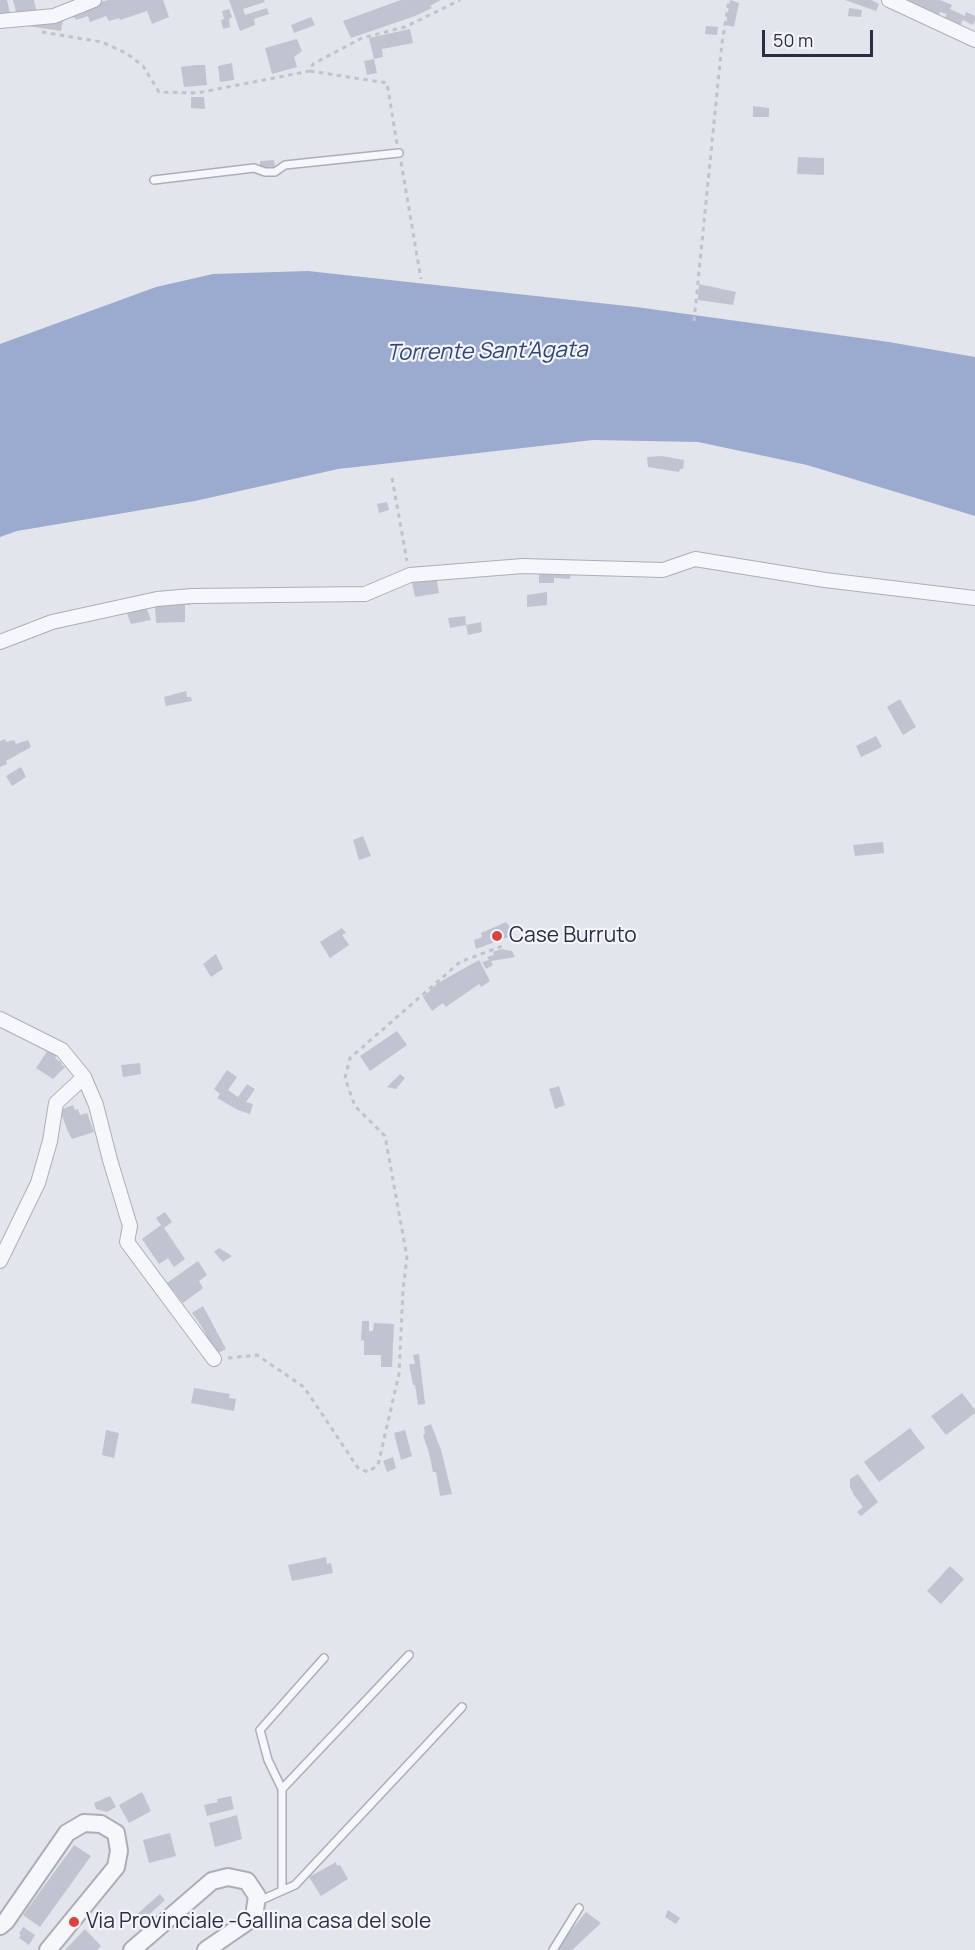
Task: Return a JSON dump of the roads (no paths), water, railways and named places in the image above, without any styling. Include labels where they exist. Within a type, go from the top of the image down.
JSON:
[{"type":"street","points":[[5,20],[54,15],[94,0]]},
{"type":"street","points":[[889,0],[975,40]]},
{"type":"street","points":[[0,642],[52,622],[157,598],[365,594],[410,574],[524,566],[663,570],[695,559],[825,580],[975,598]]},
{"type":"street","points":[[0,1019],[62,1050],[84,1077],[96,1106],[130,1226],[127,1242],[214,1359]]},
{"type":"street","points":[[0,1261],[39,1183],[50,1141],[56,1103],[84,1077]]},
{"type":"street","points":[[0,1926],[6,1921],[67,1833],[84,1823],[101,1824],[116,1833],[119,1851],[116,1867],[48,1950]]},
{"type":"street","points":[[132,1950],[212,1881],[228,1877],[247,1881],[257,1896],[254,1917],[206,1950]]},
{"type":"lane","points":[[154,180],[254,168],[265,172],[275,172],[285,165],[399,153]]},
{"type":"lane","points":[[282,1789],[409,1655]]},
{"type":"lane","points":[[282,1890],[282,1789],[268,1760],[260,1730],[324,1658]]},
{"type":"lane","points":[[256,1902],[295,1885],[462,1707]]},
{"type":"lane","points":[[553,1950],[579,1908]]},
{"type":"water","name":"Torrente Sant'Agata","points":[[308,271],[636,307],[889,342],[975,357],[975,516],[807,465],[698,442],[593,440],[338,469],[195,501],[17,531],[0,537],[0,344],[156,287],[213,274]]},
{"type":"place","name":"Case Burruto","points":[[497,936]]},
{"type":"place","name":"Via Provinciale -Gallina casa del sole","points":[[74,1922]]}]
